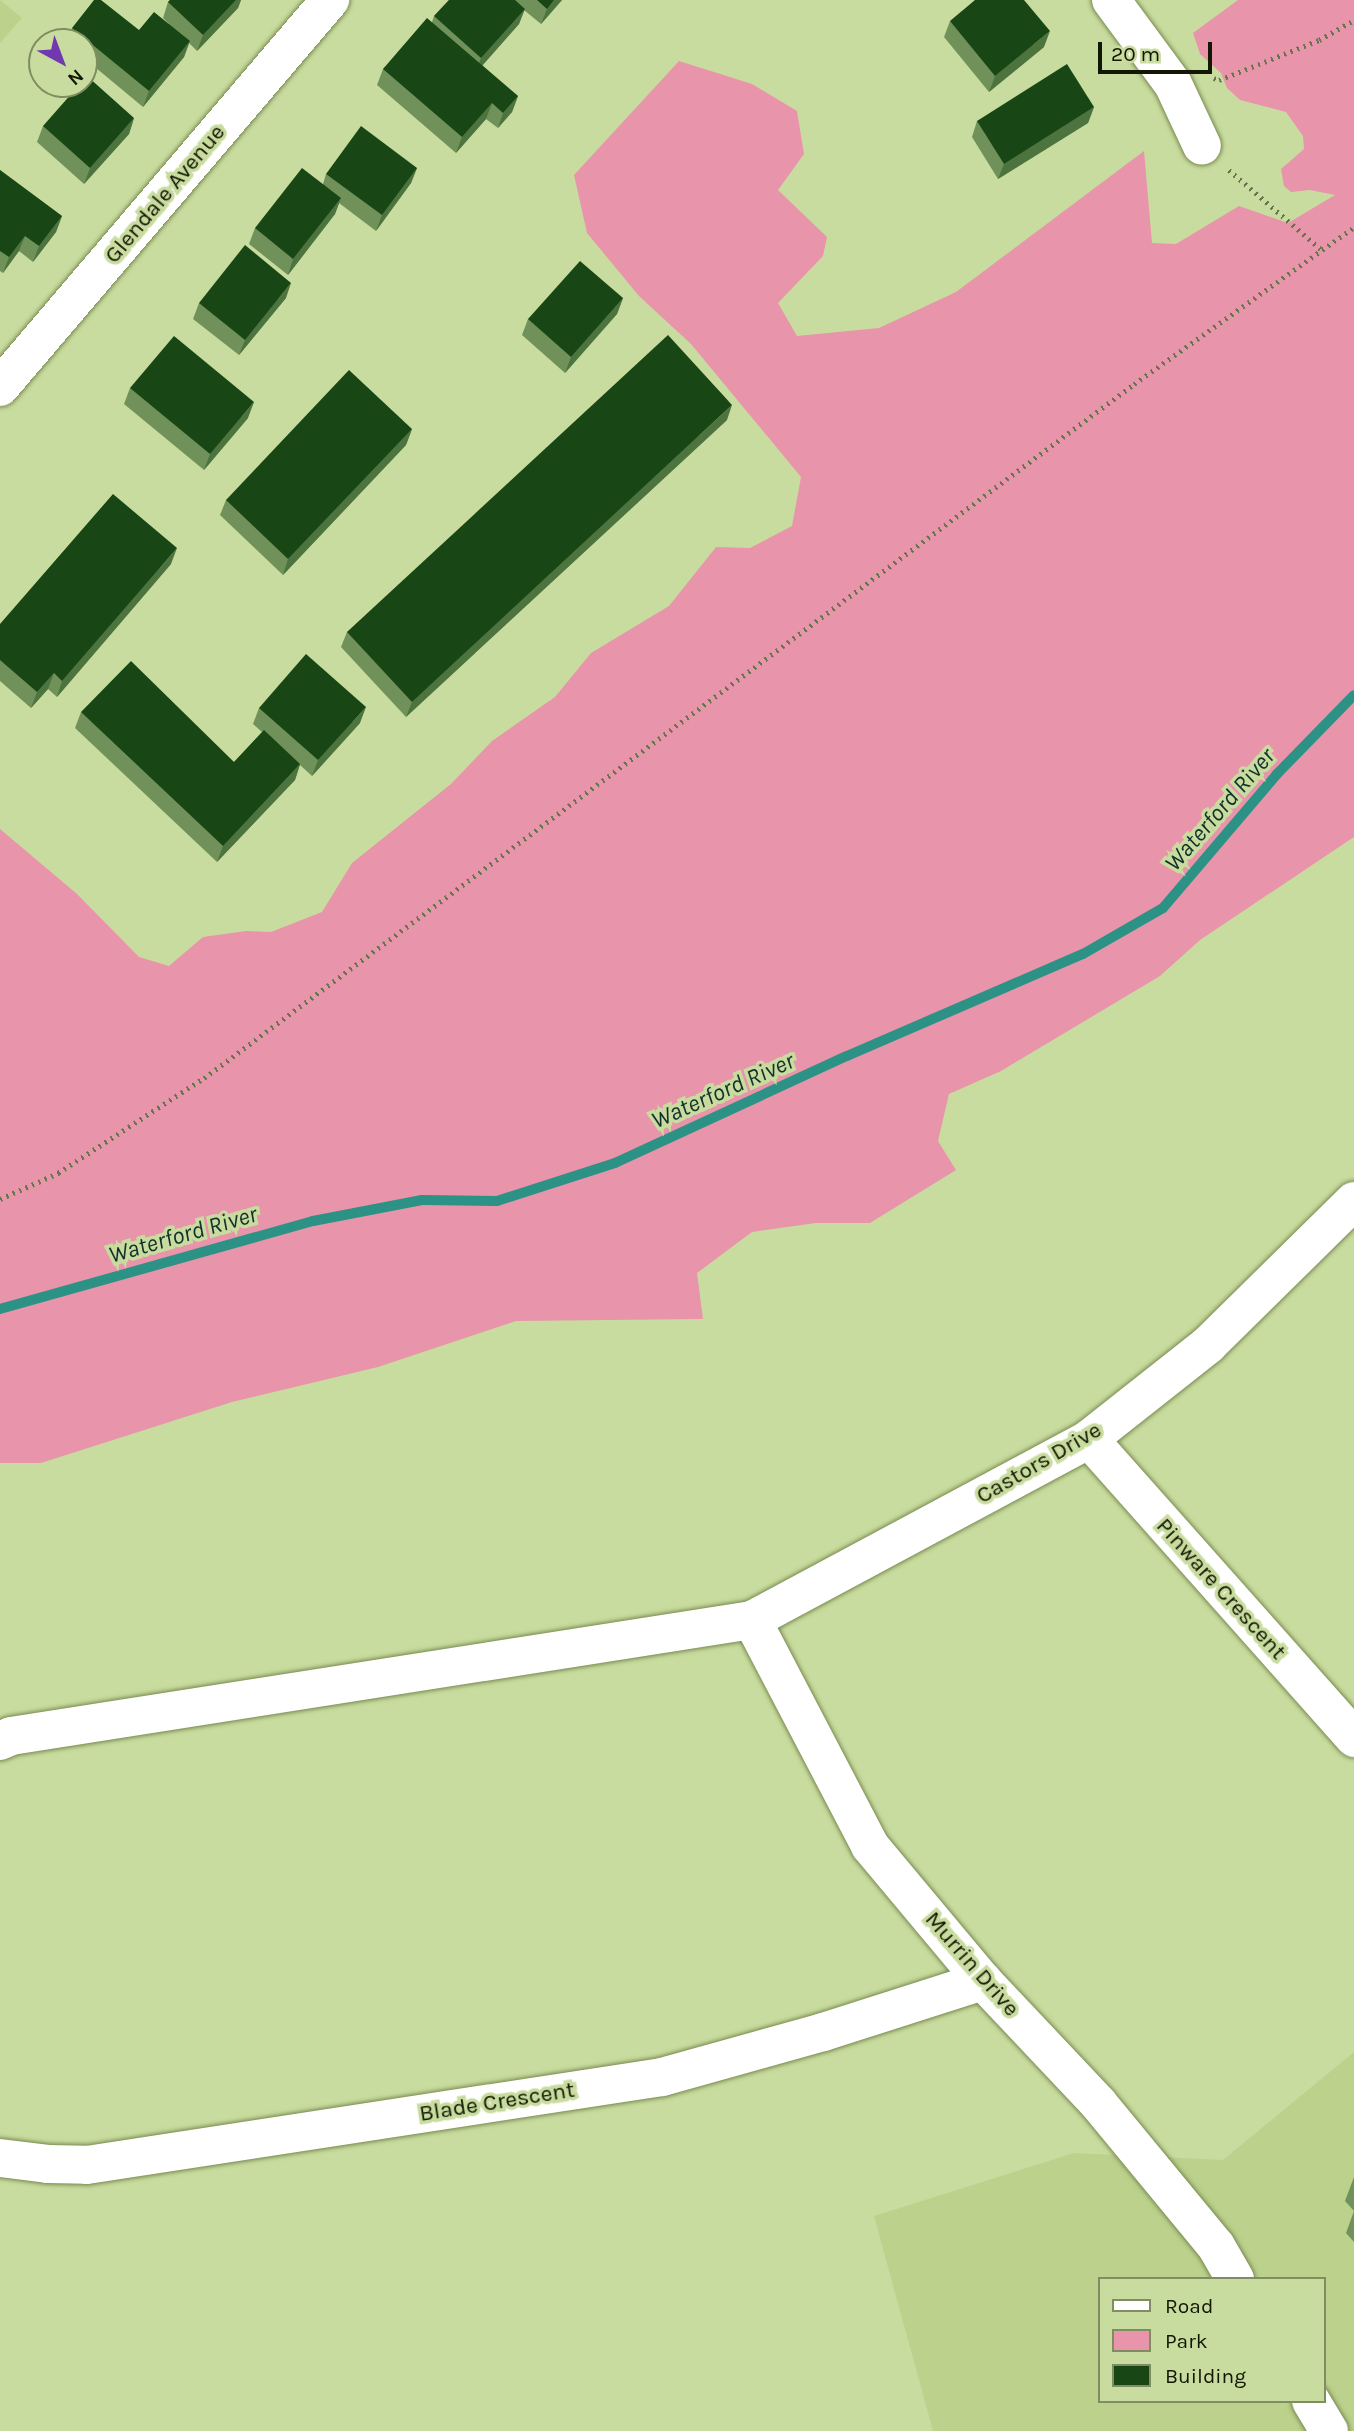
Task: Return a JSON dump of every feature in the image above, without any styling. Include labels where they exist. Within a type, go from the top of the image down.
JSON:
[{"type":"street","name":"Glendale Avenue","points":[[0,387],[330,0]]},
{"type":"street","points":[[1111,0],[1161,65],[1185,103],[1202,146]]},
{"type":"street","name":"Castors Drive","points":[[752,1620],[1088,1439],[1208,1345],[1354,1201]]},
{"type":"street","name":"Pinware Crescent","points":[[1088,1439],[1354,1738]]},
{"type":"street","points":[[0,1741],[25,1734],[752,1620]]},
{"type":"street","name":"Murrin Drive","points":[[752,1620],[870,1846],[983,1981],[1098,2103],[1216,2246],[1235,2277]]},
{"type":"street","name":"Blade Crescent","points":[[0,2158],[48,2164],[87,2165],[662,2077],[823,2032],[983,1981]]},
{"type":"street","points":[[1312,2403],[1329,2431]]},
{"type":"path","points":[[1161,65],[1219,80],[1319,40],[1354,20]]},
{"type":"path","points":[[1202,146],[1321,249]]},
{"type":"path","points":[[0,1199],[58,1173],[204,1078],[1134,384],[1354,227]]},
{"type":"shaded area","points":[[0,0],[22,18],[0,43]]},
{"type":"shaded area","points":[[1354,2052],[1354,2431],[933,2431],[874,2216],[1074,2153],[1223,2160]]},
{"type":"green space","points":[[1238,0],[1354,0],[1354,837],[1200,940],[1160,976],[1001,1071],[949,1094],[938,1141],[956,1170],[870,1223],[816,1223],[752,1232],[697,1273],[703,1319],[516,1321],[378,1367],[232,1402],[41,1463],[0,1463],[0,829],[77,894],[139,957],[169,966],[203,937],[246,931],[271,932],[322,912],[352,863],[451,784],[492,741],[555,697],[591,653],[669,606],[716,547],[750,548],[792,526],[801,477],[691,344],[639,296],[587,233],[574,175],[679,61],[752,84],[797,111],[804,154],[778,190],[827,237],[823,256],[778,303],[797,336],[879,328],[956,292],[1144,151],[1152,243],[1176,244],[1239,206],[1288,223],[1335,195],[1310,190],[1291,192],[1284,186],[1281,169],[1304,149],[1303,136],[1286,112],[1240,100],[1227,88],[1221,73],[1200,54],[1193,33]]},
{"type":"building","points":[[94,0],[101,0],[139,30],[154,12],[190,41],[149,91],[98,49],[98,28],[72,28]]},
{"type":"building","points":[[236,0],[203,35],[168,2]]},
{"type":"building","points":[[449,0],[515,0],[525,9],[481,58],[434,16]]},
{"type":"building","points":[[537,0],[554,0],[547,9]]},
{"type":"building","points":[[975,0],[1024,0],[1050,31],[995,76],[950,21]]},
{"type":"building","points":[[427,18],[518,96],[503,113],[492,103],[462,137],[383,69]]},
{"type":"building","points":[[1067,64],[1094,107],[1004,164],[977,121]]},
{"type":"building","points":[[98,86],[134,118],[90,168],[43,126],[68,98],[98,98]]},
{"type":"building","points":[[361,126],[417,168],[382,215],[326,174]]},
{"type":"building","points":[[302,168],[341,198],[293,259],[255,228]]},
{"type":"building","points":[[0,170],[62,216],[39,246],[25,236],[9,257],[0,251]]},
{"type":"building","points":[[245,245],[291,283],[245,340],[199,303]]},
{"type":"building","points":[[580,261],[623,298],[571,357],[528,319]]},
{"type":"building","points":[[668,335],[732,405],[412,702],[347,632]]},
{"type":"building","points":[[174,336],[254,402],[210,454],[130,388]]},
{"type":"building","points":[[349,370],[412,429],[288,559],[226,500]]},
{"type":"building","points":[[113,494],[177,548],[62,681],[54,673],[37,692],[0,660],[0,624]]},
{"type":"building","points":[[306,654],[366,707],[318,760],[259,708]]},
{"type":"building","points":[[131,661],[234,762],[264,730],[300,764],[223,846],[81,712]]},
{"type":"waterway","name":"Waterford River","points":[[0,1309],[313,1221],[422,1200],[497,1201],[615,1163],[847,1056],[1083,954],[1163,908],[1277,774],[1354,695]]}]
